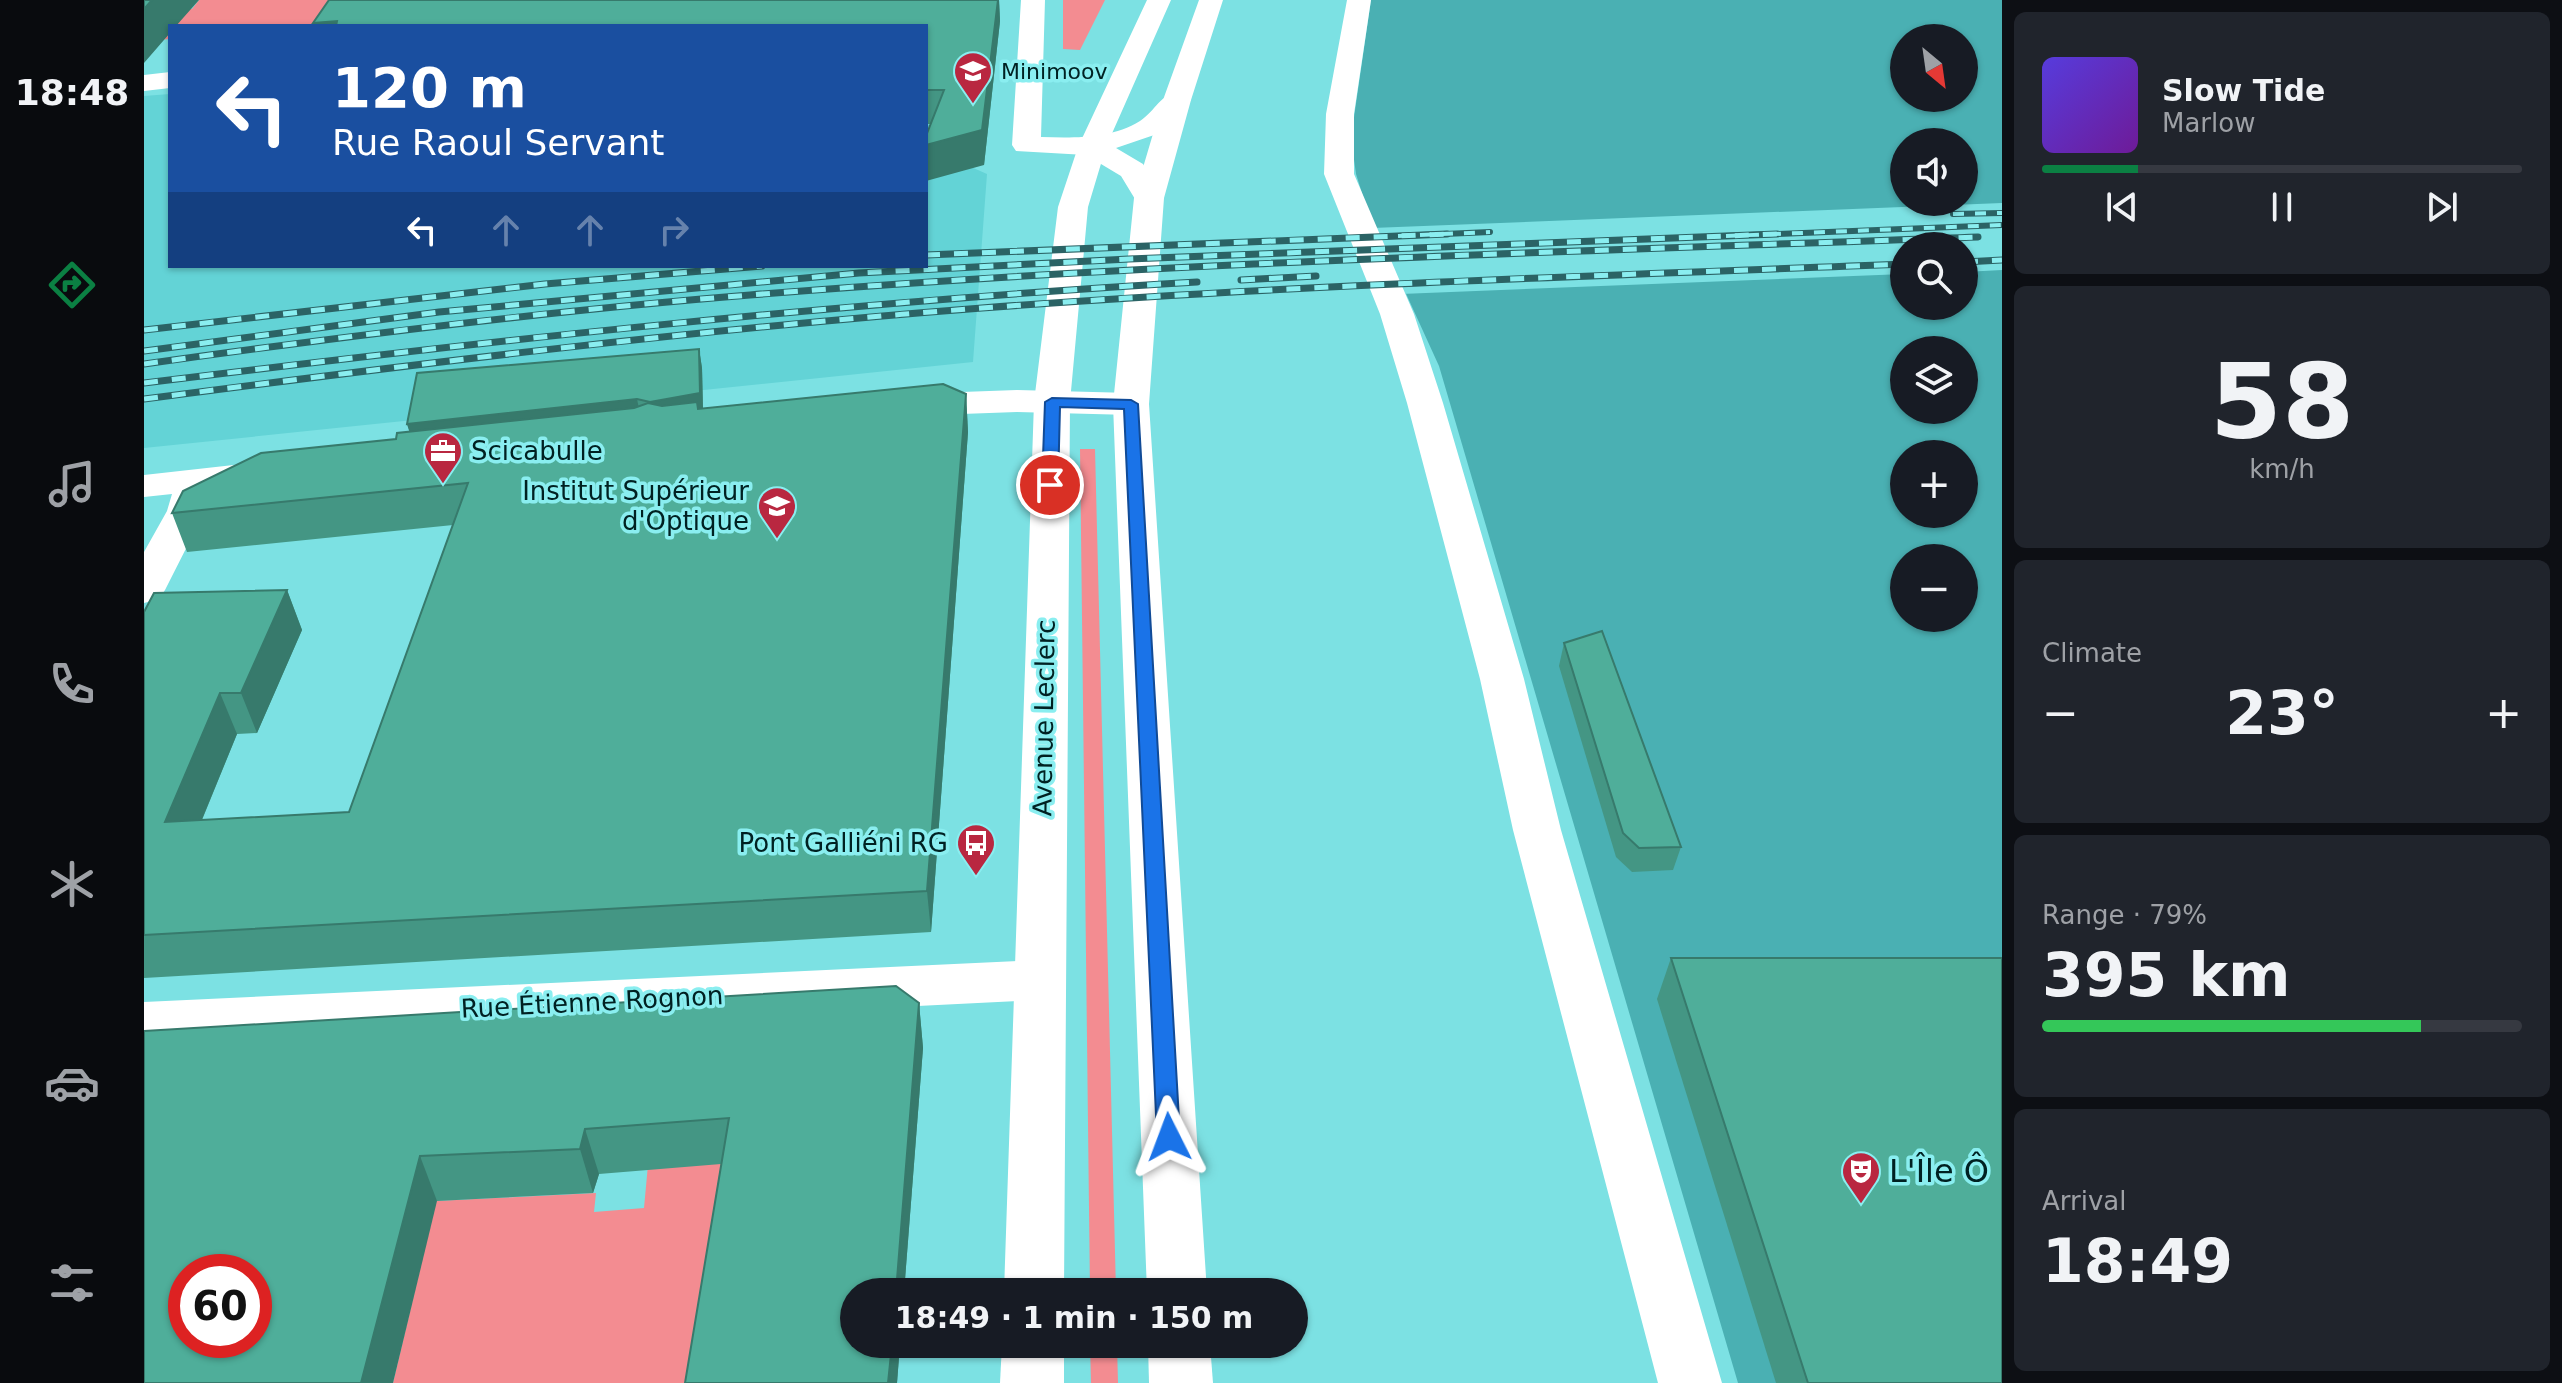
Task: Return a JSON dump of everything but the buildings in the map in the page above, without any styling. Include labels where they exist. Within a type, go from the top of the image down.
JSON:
[{"type":"street","name":"Avenue Leclerc","points":[[1034,1278],[1052,402],[1073,207],[1092,147],[1159,0]]},
{"type":"street","points":[[1176,1278],[1131,404],[1149,198],[1177,100],[1211,0]]},
{"type":"street","points":[[1359,0],[1340,114],[1339,174],[1397,314],[1425,403],[1502,679],[1537,830],[1690,1383]]},
{"type":"street","points":[[1003,9],[1032,3],[1026,145],[1092,147],[1150,127],[1177,100]]},
{"type":"street","points":[[144,83],[168,80]]},
{"type":"street","points":[[1092,147],[1133,170],[1149,198]]},
{"type":"street","points":[[865,409],[926,402],[1131,404]]},
{"type":"street","points":[[144,486],[303,468]]},
{"type":"street","points":[[144,590],[186,511],[195,480]]},
{"type":"street","name":"Rue Étienne Rognon","points":[[144,1023],[1040,980]]},
{"type":"street","points":[[1032,1383],[1033,1358]]},
{"type":"street","points":[[1180,1358],[1181,1383]]},
{"type":"shaded area","points":[[199,0],[360,0],[356,24],[168,24],[168,39],[146,41],[144,21],[180,9],[192,9]]},
{"type":"shaded area","points":[[1063,0],[1105,0],[1080,50],[1063,49]]},
{"type":"shaded area","points":[[1371,0],[2002,0],[2002,1383],[1738,1383],[1439,366],[1366,206],[1356,174],[1351,138]]},
{"type":"shaded area","points":[[168,94],[168,268],[928,268],[928,125],[953,125],[962,163],[987,174],[973,362],[144,448],[144,96]]},
{"type":"shaded area","points":[[1080,449],[1095,449],[1116,1278],[1090,1278]]},
{"type":"shaded area","points":[[743,1138],[704,1383],[393,1383],[436,1201],[596,1193],[594,1212],[644,1208],[650,1143]]},
{"type":"shaded area","points":[[1090,1358],[1117,1358],[1118,1383],[1091,1383]]},
{"type":"pier","points":[[2002,203],[2002,270],[1978,271],[1978,232],[1890,232],[1890,275],[1401,294],[1372,228],[1890,207],[1890,216],[1978,216],[1978,204]]},
{"type":"railway","points":[[1978,213],[2002,213]]},
{"type":"railway","points":[[1751,235],[2002,225]]},
{"type":"railway","points":[[1406,236],[1490,232]]},
{"type":"railway","points":[[1406,236],[1447,234]]},
{"type":"railway","points":[[1751,235],[1777,234]]},
{"type":"railway","points":[[144,351],[439,312],[859,273],[1129,259],[1751,235]]},
{"type":"railway","points":[[1726,236],[1751,235]]},
{"type":"railway","points":[[1398,236],[1406,236]]},
{"type":"railway","points":[[928,255],[1406,236]]},
{"type":"railway","points":[[144,364],[522,316],[903,284],[1364,259],[1890,240]]},
{"type":"railway","points":[[1978,261],[2002,260]]},
{"type":"railway","points":[[144,399],[563,348],[982,308],[1328,287],[1890,265]]},
{"type":"railway","points":[[144,330],[545,284],[738,268]]},
{"type":"railway","points":[[1241,280],[1316,276]]},
{"type":"railway","points":[[144,383],[801,311],[1197,282]]},
{"type":"place","name":"Minimoov","points":[[973,105]]},
{"type":"place","name":"Scicabulle","points":[[443,485]]},
{"type":"place","name":"Institut Supérieur d'Optique","points":[[777,540]]},
{"type":"place","name":"Pont Galliéni RG","points":[[976,877]]},
{"type":"place","name":"L'Île Ô","points":[[1861,1205]]},
{"type":"route","points":[[1050,485],[1052,402],[1131,404],[1169,1137]]}]
